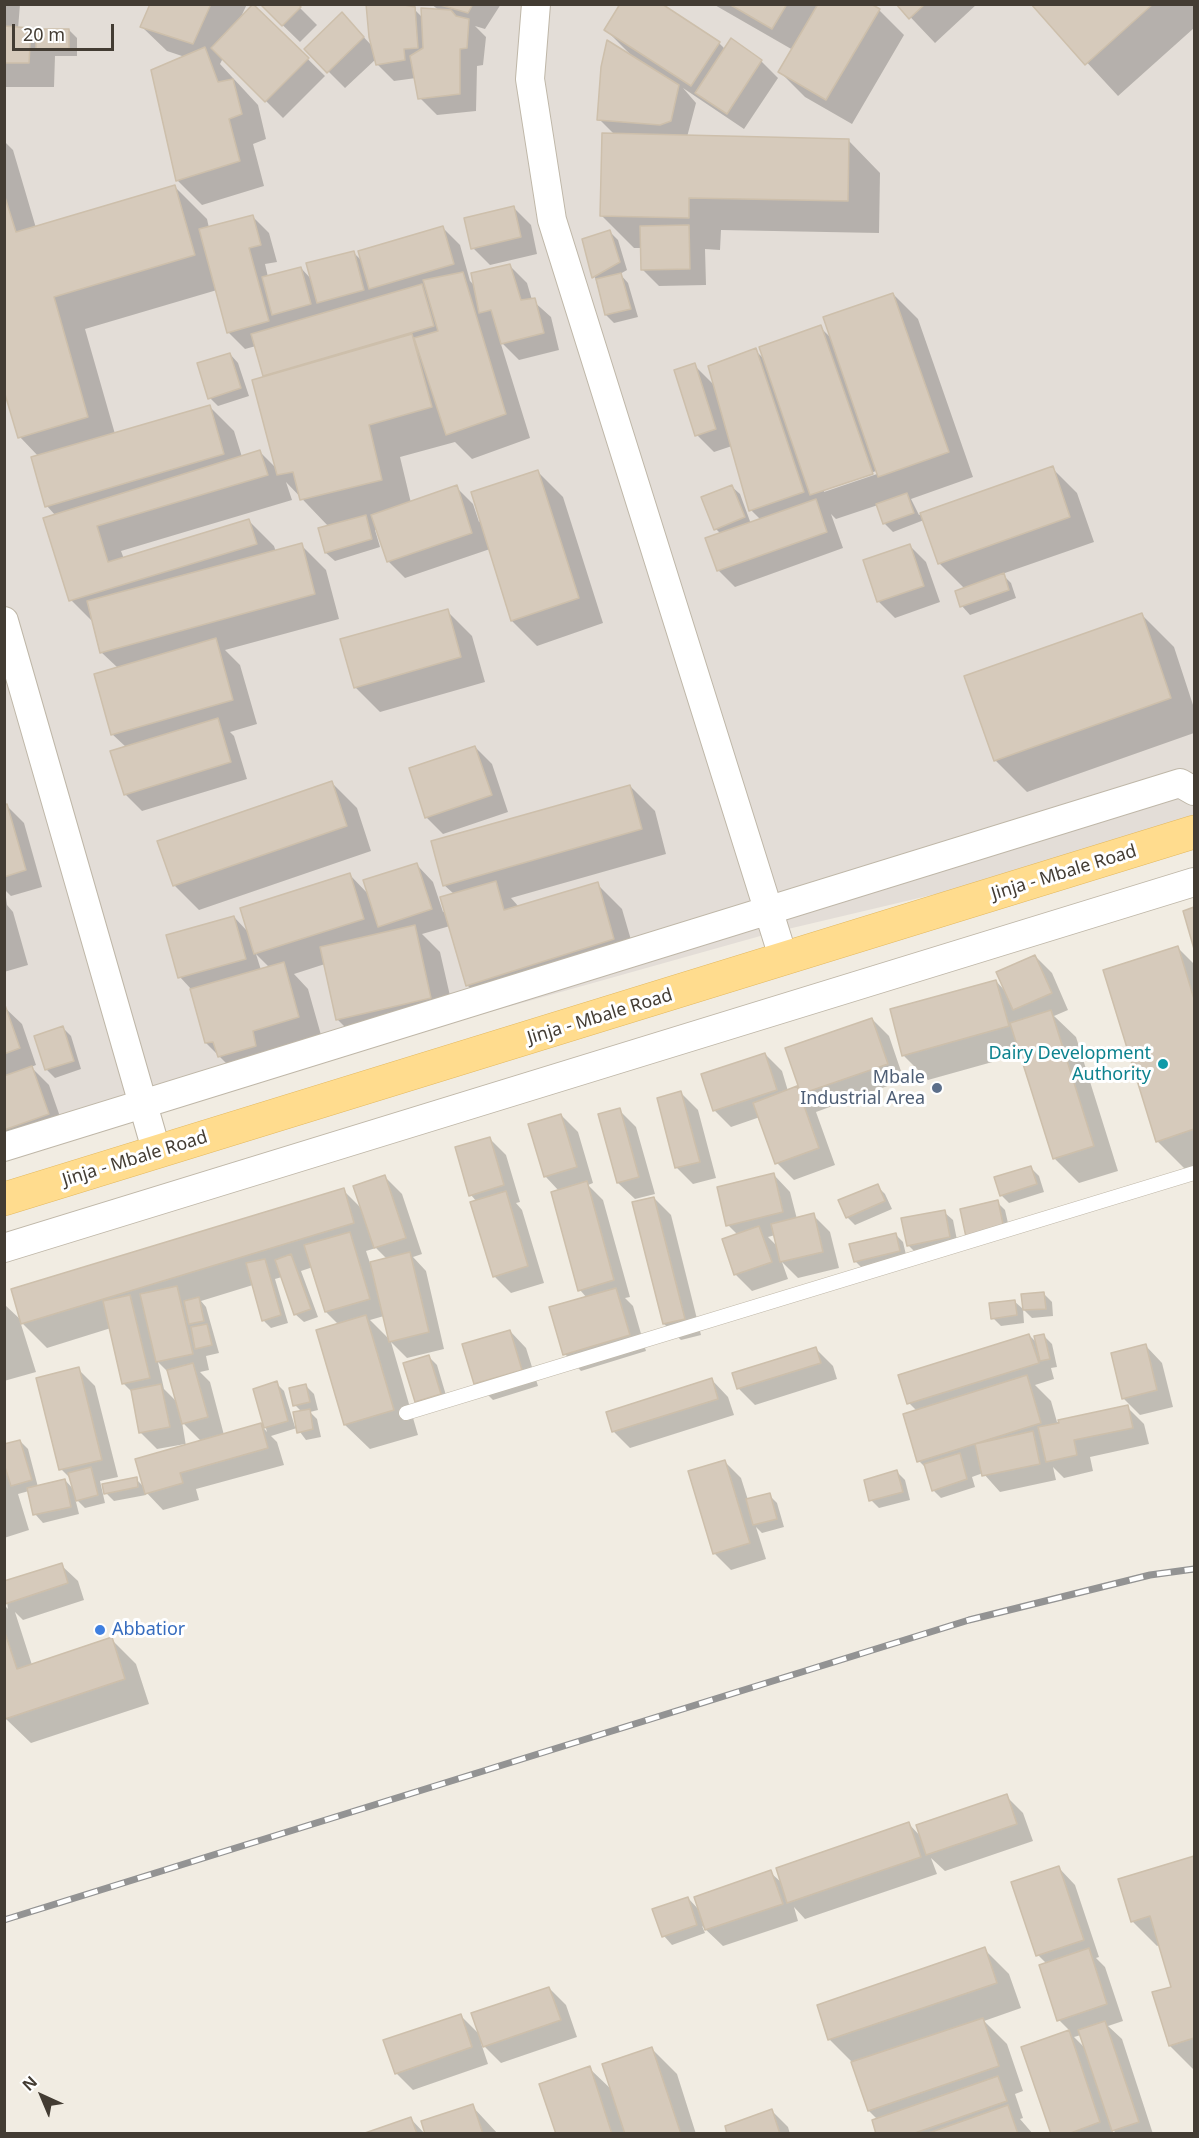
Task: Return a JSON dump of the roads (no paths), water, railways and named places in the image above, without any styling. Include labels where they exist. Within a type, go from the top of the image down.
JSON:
[{"type":"main road","name":"Jinja - Mbale Road","points":[[4,1198],[157,1153],[1194,832]]},
{"type":"street","points":[[536,4],[530,79],[552,220],[784,960]]},
{"type":"street","points":[[4,621],[157,1153]]},
{"type":"street","points":[[4,1147],[1180,783],[1194,791]]},
{"type":"street","points":[[4,1248],[1194,882]]},
{"type":"lane","points":[[406,1413],[1194,1173]]},
{"type":"railway","points":[[4,1920],[969,1620],[1150,1575],[1194,1569]]},
{"type":"place","name":"Dairy Development Authority","points":[[1163,1064]]},
{"type":"place","name":"Mbale Industrial Area","points":[[937,1088]]},
{"type":"place","name":"Abbatior","points":[[100,1630]]}]
